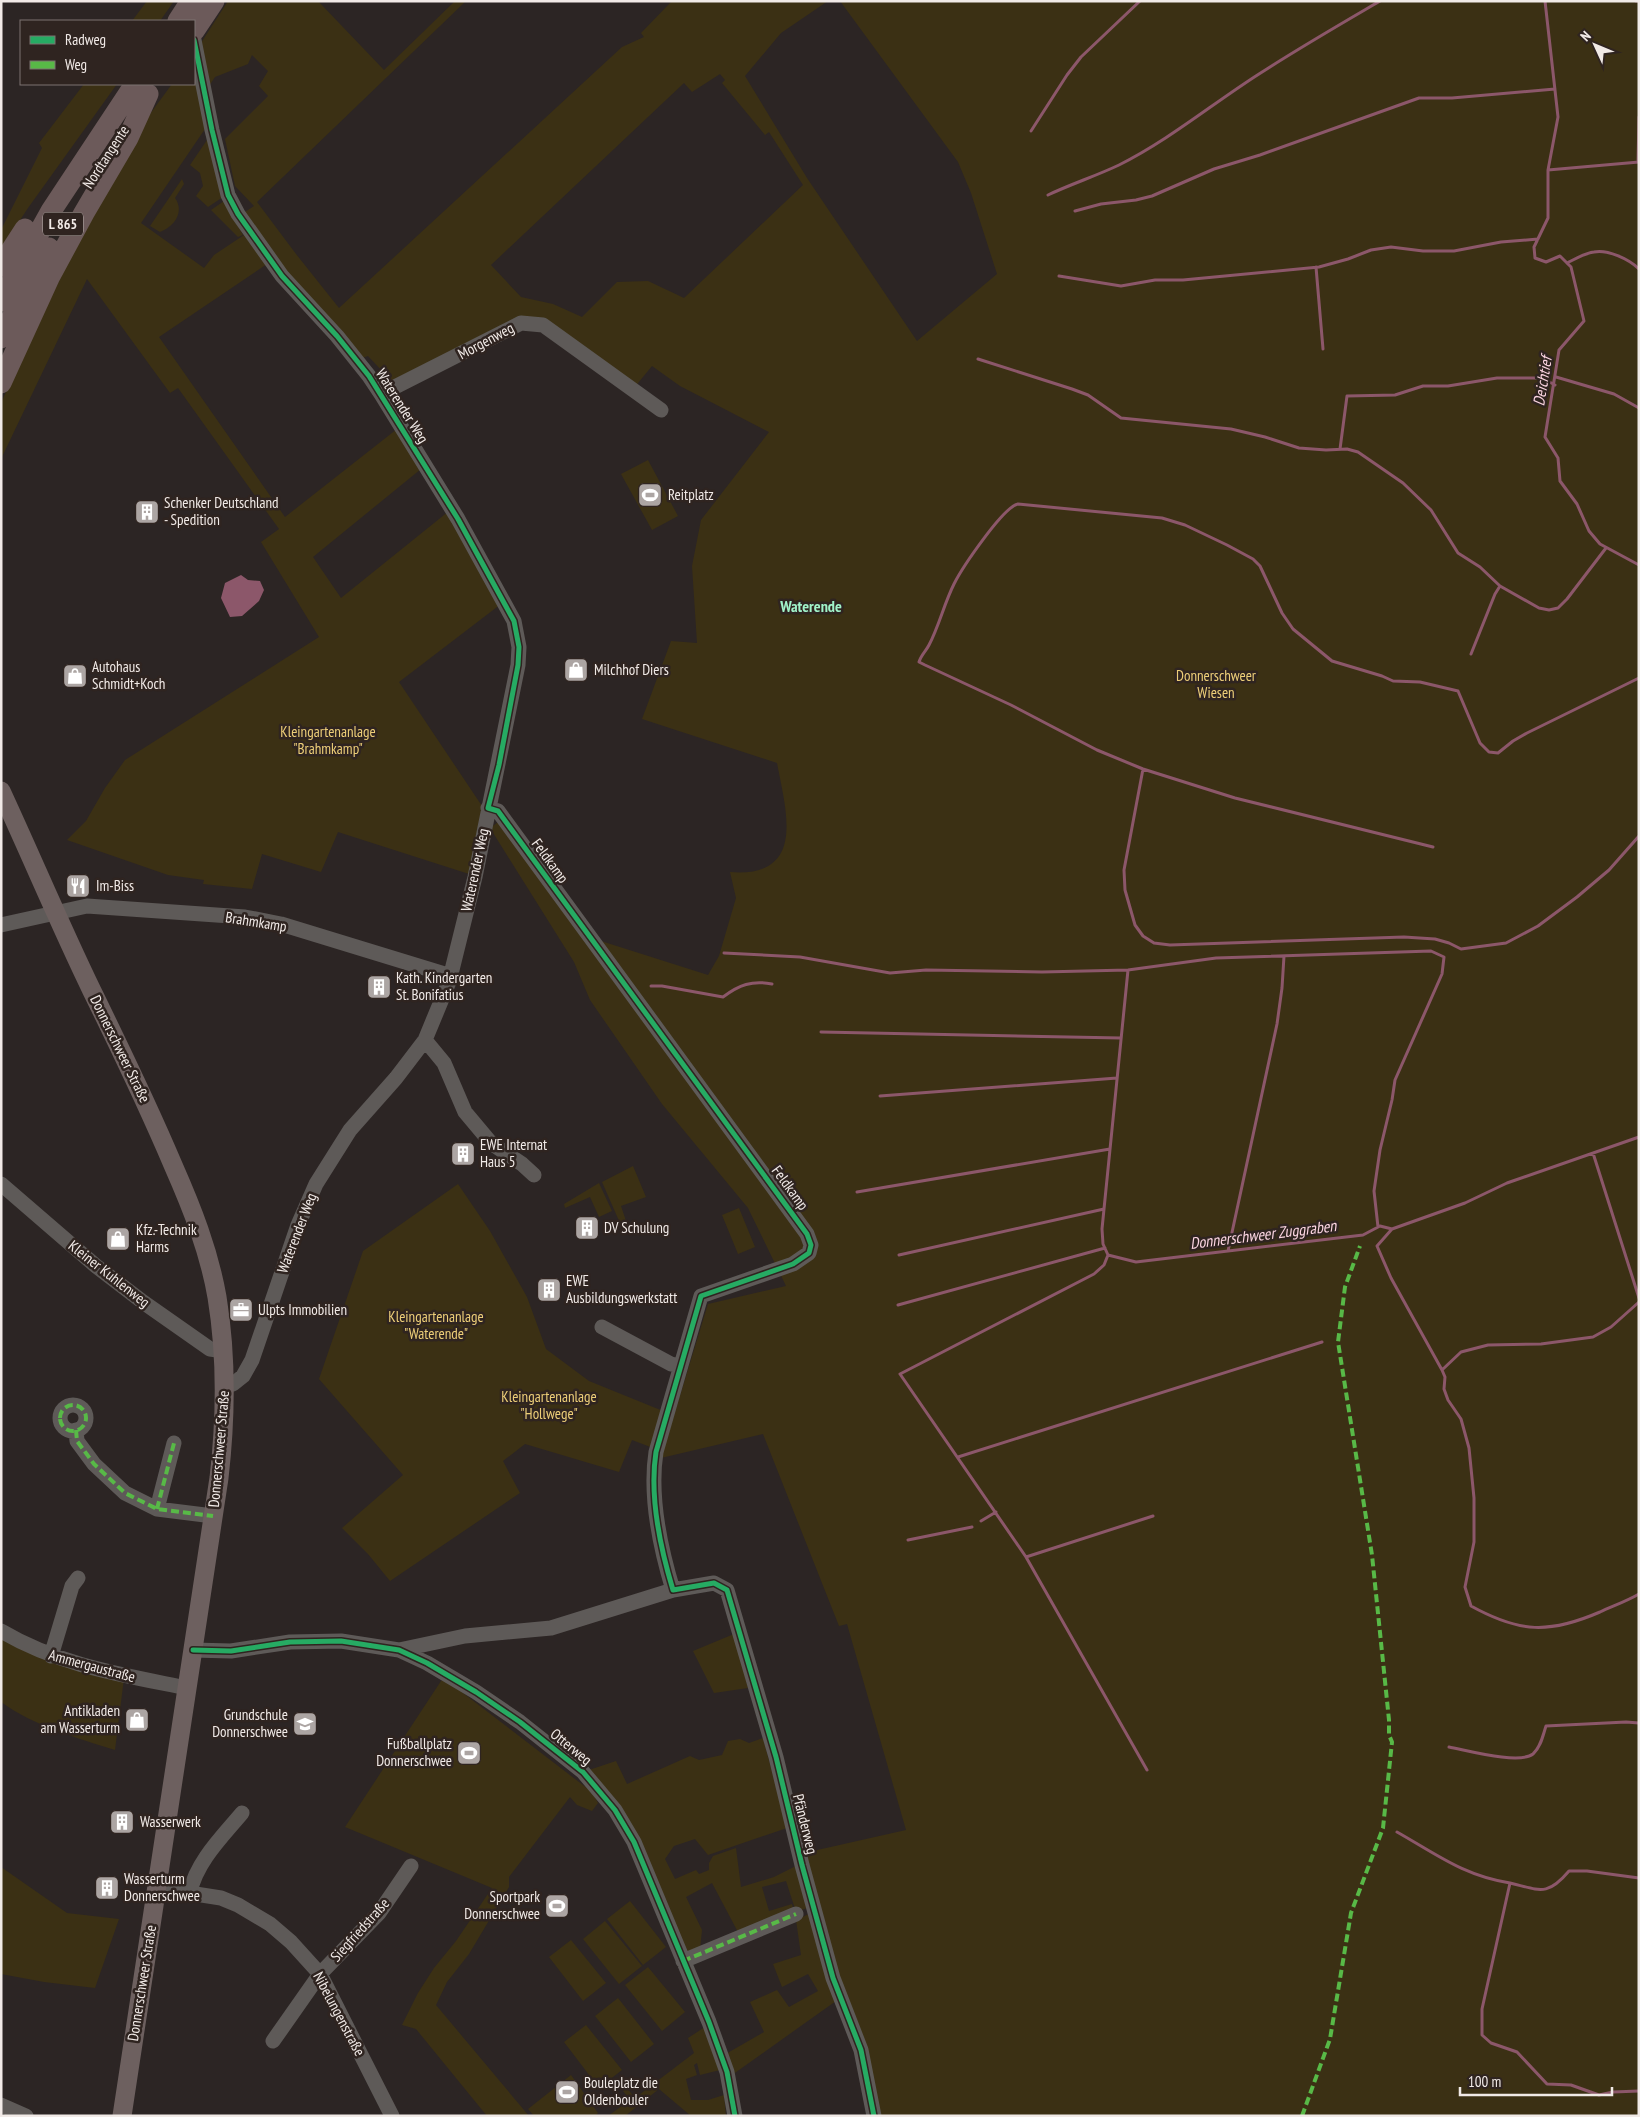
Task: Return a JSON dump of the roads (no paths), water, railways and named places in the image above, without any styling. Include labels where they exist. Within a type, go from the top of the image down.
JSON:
[{"type":"highway","points":[[188,20],[192,1]]},
{"type":"highway","points":[[190,20],[214,1]]},
{"type":"highway","points":[[1,266],[100,121],[143,87]]},
{"type":"highway","points":[[1,383],[50,276],[84,212],[128,138],[143,87]]},
{"type":"highway","name":"Nordtangente","points":[[1,301],[51,211],[93,145],[143,87]]},
{"type":"highway","name":"Nordtangente","points":[[1,338],[63,223],[143,87]]},
{"type":"main road","name":"Donnerschweer Straße","points":[[1,791],[56,914],[160,1133],[194,1215],[215,1288],[224,1351],[225,1384],[222,1450],[122,2116]]},
{"type":"street","name":"Waterender Weg","points":[[195,52],[228,195],[238,214],[282,276],[337,336],[381,394],[458,518],[514,622],[519,647],[518,664],[499,764],[488,808],[475,878],[451,976],[425,1040],[396,1078],[350,1130],[316,1184],[298,1225],[252,1360],[243,1376],[233,1384],[225,1384]]},
{"type":"street","name":"Morgenweg","points":[[381,394],[454,359],[521,323],[543,325],[661,410]]},
{"type":"street","name":"Feldkamp","points":[[488,808],[498,811],[742,1143],[809,1239],[811,1245],[809,1253],[794,1264],[701,1296],[656,1452],[653,1473],[658,1520],[666,1565],[674,1590]]},
{"type":"street","name":"Brahmkamp","points":[[1,925],[81,907],[104,906],[245,918],[281,924],[451,976]]},
{"type":"street","points":[[425,1040],[444,1062],[465,1112],[491,1144],[522,1164],[534,1176]]},
{"type":"street","name":"Kleiner Kuhlenweg","points":[[1,1184],[96,1266],[143,1302],[210,1350],[224,1351]]},
{"type":"street","points":[[602,1327],[671,1364],[680,1366]]},
{"type":"street","points":[[76,1430],[77,1441],[94,1464],[125,1493],[157,1509],[213,1516]]},
{"type":"street","points":[[157,1509],[174,1443]]},
{"type":"street","points":[[51,1656],[72,1586],[78,1578]]},
{"type":"street","name":"Pfänderweg","points":[[399,1650],[465,1636],[551,1628],[674,1590],[714,1583],[727,1590],[776,1757],[802,1865],[833,1978],[861,2050],[874,2116]]},
{"type":"street","name":"Ammergaustraße","points":[[1,1631],[51,1656],[127,1676],[186,1688]]},
{"type":"street","name":"Otterweg","points":[[192,1650],[231,1651],[290,1642],[341,1640],[399,1650],[427,1663],[476,1692],[520,1722],[583,1772],[614,1810],[634,1842],[709,2022],[727,2072],[734,2116]]},
{"type":"street","points":[[190,1892],[194,1875],[242,1813]]},
{"type":"street","name":"Siegfriedstraße","points":[[273,2041],[320,1974],[379,1913],[411,1866]]},
{"type":"street","name":"Nibelungenstraße","points":[[157,1888],[221,1898],[238,1905],[270,1924],[291,1942],[320,1974],[392,2116]]},
{"type":"street","points":[[682,1961],[796,1914]]},
{"type":"street","points":[[1,2105],[26,2116]]},
{"type":"waterway","points":[[1031,131],[1067,75],[1081,57],[1140,1]]},
{"type":"waterway","points":[[1048,195],[1119,165],[1137,155],[1173,133],[1274,64],[1380,1]]},
{"type":"waterway","name":"Deichtief","points":[[1545,1],[1558,117],[1548,170],[1548,218],[1534,247],[1535,258],[1546,262],[1560,256],[1571,267],[1584,321],[1559,350],[1545,437],[1558,458],[1560,481],[1577,504],[1589,531],[1600,544],[1639,565]]},
{"type":"waterway","points":[[1075,211],[1101,204],[1152,196],[1214,169],[1260,155],[1419,98],[1452,98],[1555,89]]},
{"type":"waterway","points":[[1638,162],[1639,117]]},
{"type":"waterway","points":[[1548,170],[1639,162]]},
{"type":"waterway","points":[[1059,276],[1121,286],[1155,280],[1183,280],[1319,267],[1371,250],[1391,247],[1423,251],[1454,251],[1501,242],[1538,239]]},
{"type":"waterway","points":[[1567,263],[1580,256],[1599,251],[1618,256],[1639,269]]},
{"type":"waterway","points":[[1316,267],[1323,349]]},
{"type":"waterway","points":[[978,359],[1088,395],[1121,418],[1231,429],[1299,448],[1347,449],[1358,452],[1403,483],[1431,510],[1458,553],[1480,567],[1500,586],[1539,608],[1549,610],[1558,608],[1606,548]]},
{"type":"waterway","points":[[1556,377],[1614,394],[1639,408]]},
{"type":"waterway","points":[[1340,449],[1347,396],[1395,395],[1423,386],[1448,386],[1497,378],[1542,378],[1555,385]]},
{"type":"waterway","points":[[1433,847],[1235,798],[1143,769],[1097,750],[1011,705],[919,662],[933,638],[954,584],[993,526],[1011,508],[1018,504],[1162,518],[1185,525],[1253,559],[1260,566],[1282,613],[1293,629],[1332,661],[1393,681],[1420,682],[1458,691],[1480,743],[1489,752],[1498,753],[1527,733],[1639,678]]},
{"type":"waterway","points":[[1471,654],[1500,586]]},
{"type":"waterway","points":[[1143,769],[1124,870],[1125,890],[1135,925],[1143,936],[1154,943],[1170,945],[1404,937],[1435,939],[1461,949],[1506,943],[1538,926],[1577,897],[1609,870],[1639,836]]},
{"type":"waterway","points":[[724,953],[800,957],[890,973],[926,970],[1042,972],[1128,970],[1216,958],[1431,951],[1444,957],[1442,974],[1395,1080],[1380,1150],[1374,1191],[1378,1227]]},
{"type":"waterway","points":[[1228,1251],[1277,1024],[1284,956]]},
{"type":"waterway","points":[[1108,1255],[1103,1244],[1102,1229],[1128,970]]},
{"type":"waterway","points":[[651,986],[662,986],[723,997],[746,984],[772,984]]},
{"type":"waterway","points":[[821,1032],[1121,1038]]},
{"type":"waterway","points":[[880,1096],[1117,1078]]},
{"type":"waterway","name":"Donnerschweer Zuggraben","points":[[1147,1770],[1026,1557],[900,1374],[1094,1274],[1104,1265],[1108,1255],[1136,1262],[1363,1235],[1380,1226],[1392,1229],[1465,1203],[1507,1183],[1639,1137]]},
{"type":"waterway","points":[[857,1192],[1110,1149]]},
{"type":"waterway","points":[[1593,1153],[1639,1298]]},
{"type":"waterway","points":[[899,1255],[1104,1209]]},
{"type":"waterway","points":[[1392,1229],[1377,1246],[1391,1278],[1442,1370],[1445,1377],[1444,1389],[1448,1400],[1461,1419],[1469,1448],[1474,1498],[1474,1542],[1465,1587],[1471,1606],[1489,1615],[1520,1626],[1550,1627],[1582,1619],[1639,1594]]},
{"type":"waterway","points":[[898,1305],[1105,1248]]},
{"type":"waterway","points":[[1442,1370],[1461,1352],[1488,1345],[1541,1344],[1593,1337],[1611,1327],[1639,1302]]},
{"type":"waterway","points":[[958,1457],[1322,1342]]},
{"type":"waterway","points":[[981,1521],[996,1512]]},
{"type":"waterway","points":[[1026,1557],[1153,1516]]},
{"type":"waterway","points":[[908,1540],[972,1527]]},
{"type":"waterway","points":[[1449,1747],[1505,1757],[1526,1757],[1533,1754],[1538,1748],[1546,1726],[1639,1723]]},
{"type":"waterway","points":[[1397,1832],[1464,1870],[1510,1883]]},
{"type":"waterway","points":[[1639,1878],[1587,1871],[1569,1871],[1555,1885],[1549,1888],[1536,1889],[1510,1883],[1482,2009],[1482,2035],[1491,2043],[1517,2052],[1547,2084],[1571,2085],[1599,2095],[1613,2092],[1639,2091]]},
{"type":"place","name":"Reitplatz","points":[[650,495]]},
{"type":"place","name":"Schenker Deutschland - Spedition","points":[[147,512]]},
{"type":"place","name":"Milchhof Diers","points":[[576,670]]},
{"type":"place","name":"Autohaus Schmidt+Koch","points":[[75,676]]},
{"type":"place","name":"Im-Biss","points":[[78,886]]},
{"type":"place","name":"Kath. Kindergarten St. Bonifatius","points":[[379,987]]},
{"type":"place","name":"EWE Internat Haus 5","points":[[463,1154]]},
{"type":"place","name":"DV Schulung","points":[[587,1228]]},
{"type":"place","name":"Kfz.-Technik Harms","points":[[118,1239]]},
{"type":"place","name":"EWE Ausbildungswerkstatt","points":[[549,1290]]},
{"type":"place","name":"Ulpts Immobilien","points":[[241,1310]]},
{"type":"place","name":"Antikladen am Wasserturm","points":[[137,1720]]},
{"type":"place","name":"Grundschule Donnerschwee","points":[[305,1724]]},
{"type":"place","name":"Fußballplatz Donnerschwee","points":[[469,1753]]},
{"type":"place","name":"Wasserwerk","points":[[122,1822]]},
{"type":"place","name":"Wasserturm Donnerschwee","points":[[107,1888]]},
{"type":"place","name":"Sportpark Donnerschwee","points":[[557,1906]]},
{"type":"place","name":"Bouleplatz die Oldenbouler","points":[[567,2092]]},
{"type":"district","name":"Waterende","points":[[811,606]]},
{"type":"park label","name":"Donnerschweer Wiesen","points":[[1216,684]]},
{"type":"park label","name":"Kleingartenanlage \"Brahmkamp\"","points":[[328,740]]},
{"type":"park label","name":"Kleingartenanlage \"Waterende\"","points":[[436,1326]]},
{"type":"park label","name":"Kleingartenanlage \"Hollwege\"","points":[[549,1406]]}]
